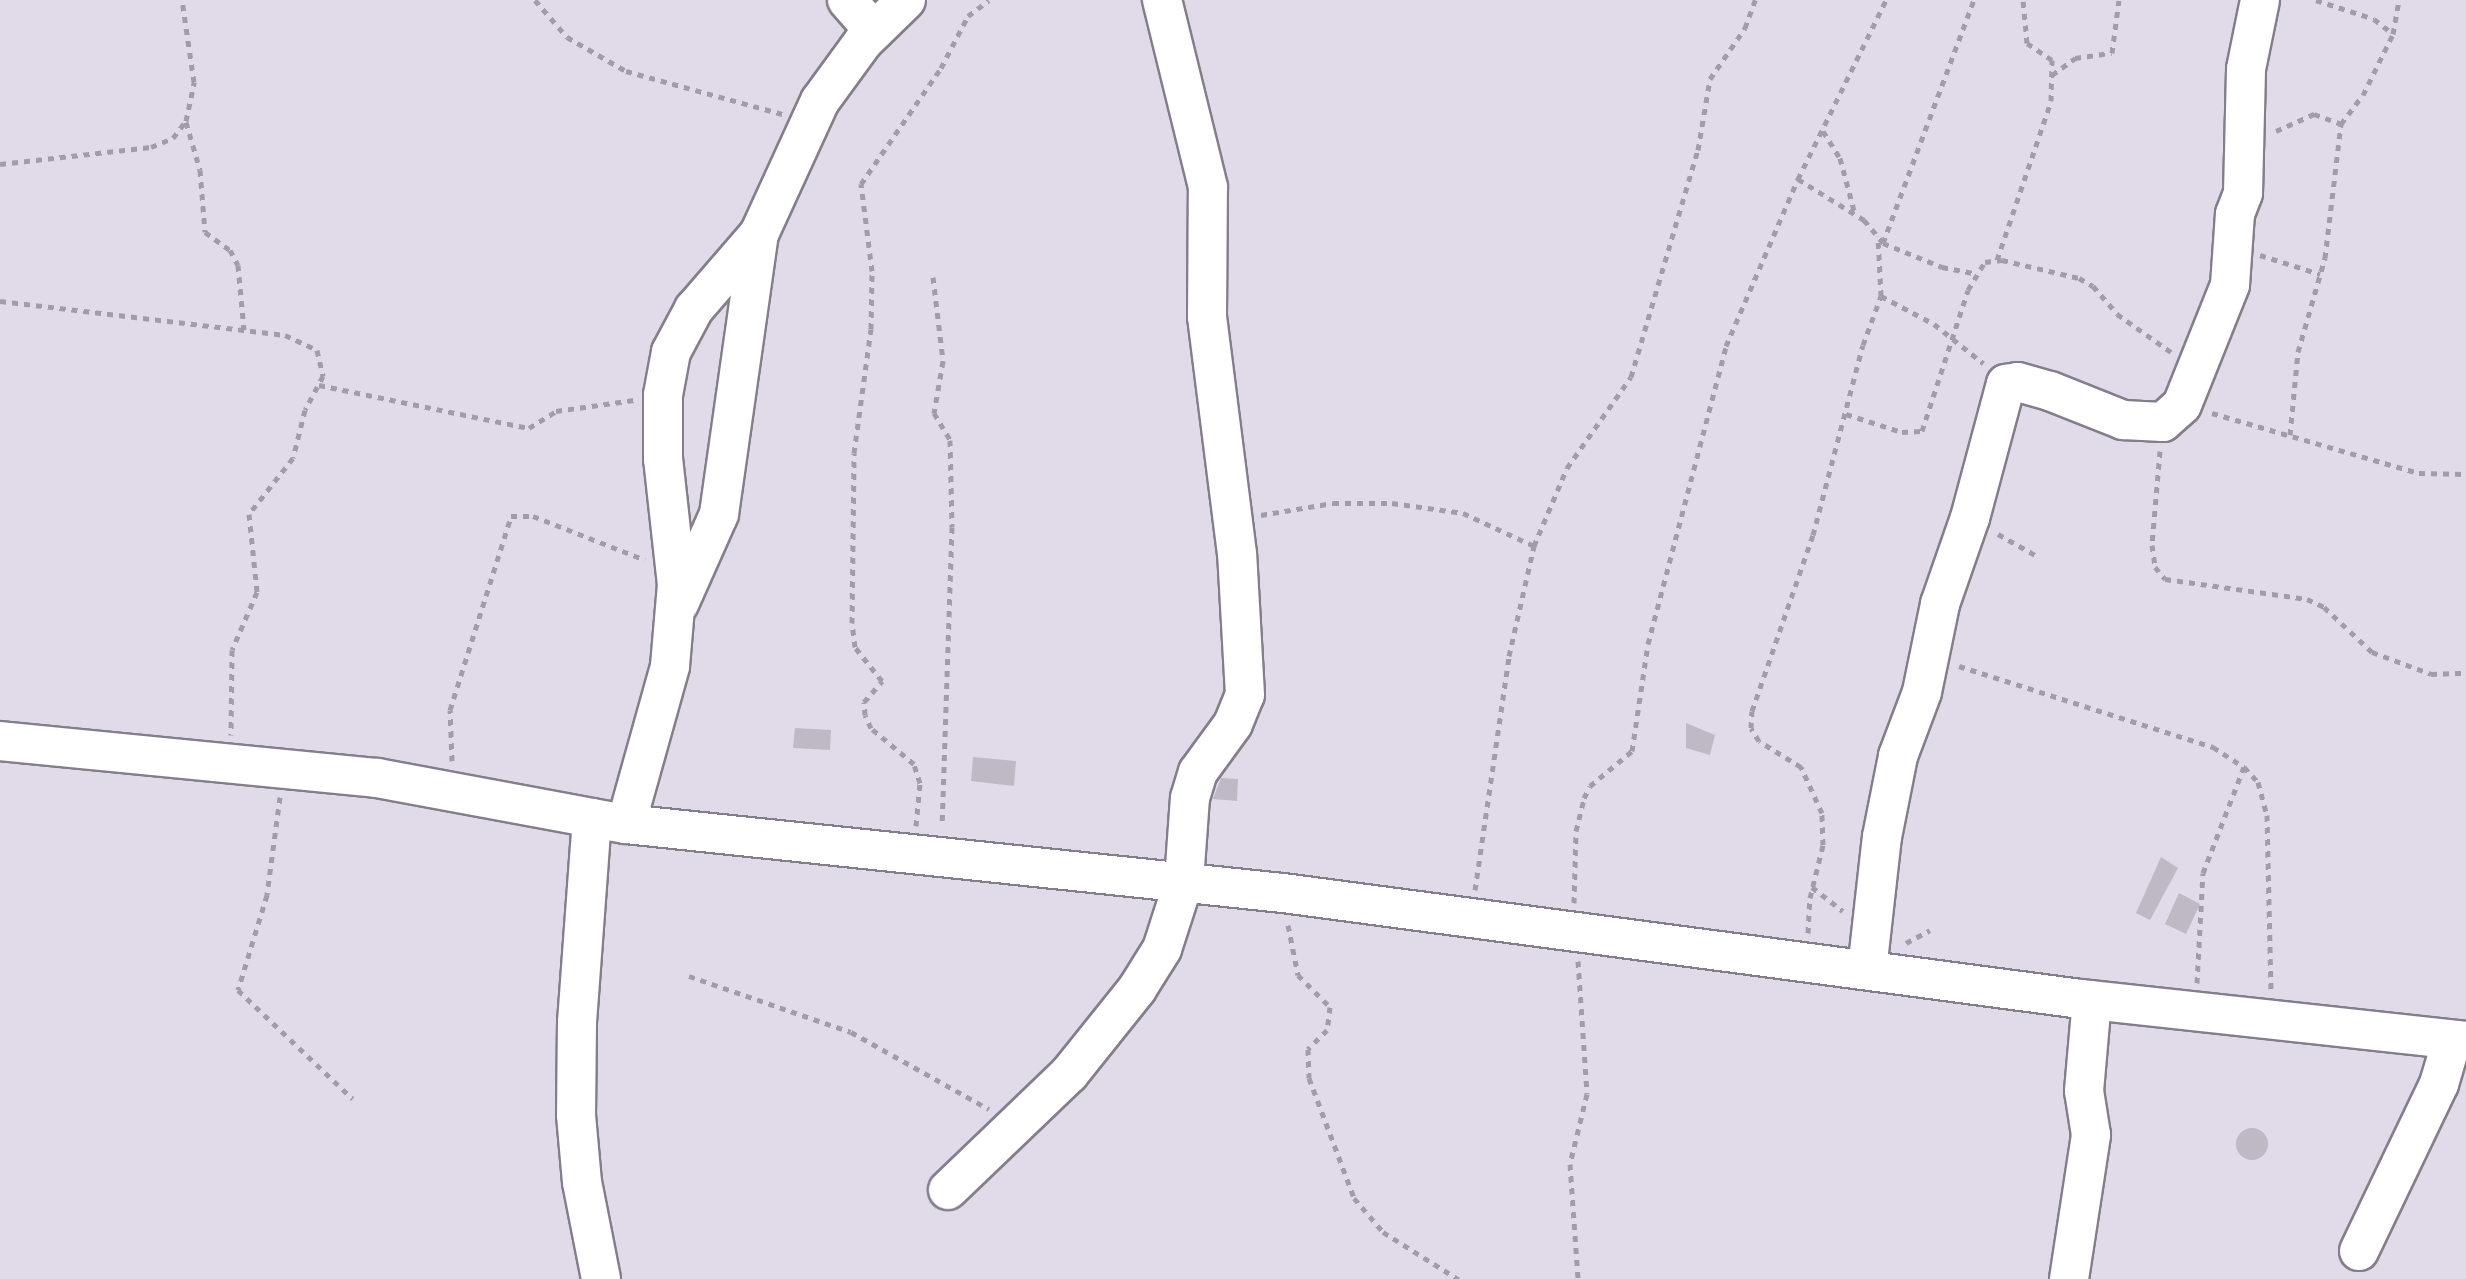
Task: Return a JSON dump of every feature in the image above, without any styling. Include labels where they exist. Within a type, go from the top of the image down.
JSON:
[{"type":"street","points":[[847,0],[874,31]]},
{"type":"street","points":[[601,1279],[582,1182],[576,1115],[577,1022],[609,821],[670,666],[675,572],[663,459],[663,395],[671,352],[694,309],[759,234],[820,101],[874,31],[906,0]]},
{"type":"street","points":[[948,1190],[1069,1074],[1137,989],[1162,949],[1184,881],[1190,798],[1198,772],[1233,724],[1245,695],[1232,514],[1207,317],[1208,187],[1162,0]]},
{"type":"street","points":[[1867,970],[1887,805],[1930,654],[1940,604],[1970,518],[2008,382],[2050,391],[2123,420],[2178,401],[2221,312],[2237,247],[2245,150],[2246,69],[2260,0]]},
{"type":"street","points":[[674,613],[719,514],[759,234]]},
{"type":"street","points":[[0,741],[272,767],[461,792],[609,821],[1184,881],[1573,929],[2092,1000],[2459,1040],[2359,1251]]},
{"type":"street","points":[[2069,1279],[2091,1135],[2084,1091],[2092,1000]]},
{"type":"path","points":[[0,164],[151,147],[173,138],[186,121],[194,82],[182,0]]},
{"type":"path","points":[[535,0],[567,37],[626,71],[812,121]]},
{"type":"path","points":[[898,849],[917,821],[920,783],[914,764],[871,728],[865,715],[864,702],[882,681],[855,647],[852,623],[854,453],[871,329],[872,271],[861,184],[941,68],[968,16],[989,0]]},
{"type":"path","points":[[1466,917],[1486,831],[1509,656],[1534,546],[1567,468],[1631,377],[1698,150],[1710,79],[1745,28],[1755,0]]},
{"type":"path","points":[[1578,1279],[1570,1164],[1587,1094],[1582,1060],[1585,1007],[1573,929],[1576,831],[1590,786],[1632,751],[1648,644],[1726,346],[1798,179],[1886,0]]},
{"type":"path","points":[[1883,243],[1974,0]]},
{"type":"path","points":[[1996,261],[2031,170],[2051,101],[2052,60],[2027,43],[2023,0]]},
{"type":"path","points":[[2052,75],[2075,58],[2112,53],[2119,0]]},
{"type":"path","points":[[2316,0],[2374,19],[2393,34]]},
{"type":"path","points":[[2290,435],[2298,352],[2320,274],[2341,124],[2363,95],[2393,34],[2399,0]]},
{"type":"path","points":[[2245,150],[2303,116],[2314,114],[2341,124]]},
{"type":"path","points":[[186,121],[200,170],[205,232],[230,250],[238,265],[244,330]]},
{"type":"path","points":[[1823,131],[1840,158],[1855,214]]},
{"type":"path","points":[[1798,179],[1855,214],[1883,243],[1942,267],[1974,273]]},
{"type":"path","points":[[1811,963],[1810,898],[1823,845],[1822,813],[1801,767],[1759,741],[1752,719],[1780,619],[1813,535],[1881,296],[1878,236]]},
{"type":"path","points":[[2237,247],[2320,274]]},
{"type":"path","points":[[1846,414],[1902,432],[1922,431],[1974,273],[1985,262],[1996,261],[2079,278],[2093,286],[2117,314],[2179,357],[2178,401],[2152,545],[2155,567],[2165,579],[2307,599],[2324,607],[2372,652],[2431,674],[2466,673]]},
{"type":"path","points":[[933,277],[943,361],[934,413],[950,445],[952,557],[939,854]]},
{"type":"path","points":[[1881,296],[1934,324],[1953,343]]},
{"type":"path","points":[[0,301],[305,340],[322,361],[319,385],[305,410],[293,458],[253,507],[247,524],[257,592],[232,650],[229,715],[231,734],[272,767],[267,895],[238,990],[353,1099]]},
{"type":"path","points":[[319,385],[529,428],[556,411],[663,395]]},
{"type":"path","points":[[2178,401],[2419,473],[2466,474]]},
{"type":"path","points":[[1232,514],[1268,515],[1345,502],[1392,503],[1463,513],[1534,546]]},
{"type":"path","points":[[461,792],[450,757],[450,710],[511,516],[533,516],[675,572]]},
{"type":"path","points":[[1970,518],[2035,555]]},
{"type":"path","points":[[1930,654],[1976,674],[2213,747],[2244,767],[2258,782],[2267,815],[2270,1019]]},
{"type":"path","points":[[2217,1013],[2198,988],[2195,965],[2203,873],[2244,767]]},
{"type":"path","points":[[1283,893],[1298,975],[1330,1007],[1327,1030],[1308,1049],[1309,1078],[1354,1198],[1383,1232],[1458,1279]]},
{"type":"path","points":[[689,976],[888,1049],[1017,1126]]},
{"type":"building","points":[[1686,723],[1715,735],[1710,755],[1686,748]]},
{"type":"building","points":[[795,728],[831,730],[830,750],[793,748]]},
{"type":"building","points":[[973,757],[1016,761],[1014,786],[971,781]]},
{"type":"building","points":[[1221,778],[1238,779],[1237,801],[1213,799]]},
{"type":"building","points":[[2161,857],[2178,868],[2150,920],[2136,913]]},
{"type":"building","points":[[2179,893],[2200,904],[2186,934],[2165,924]]},
{"type":"building","points":[[2252,1128],[2264,1132],[2268,1144],[2264,1156],[2252,1160],[2240,1156],[2236,1144],[2240,1132]]}]
